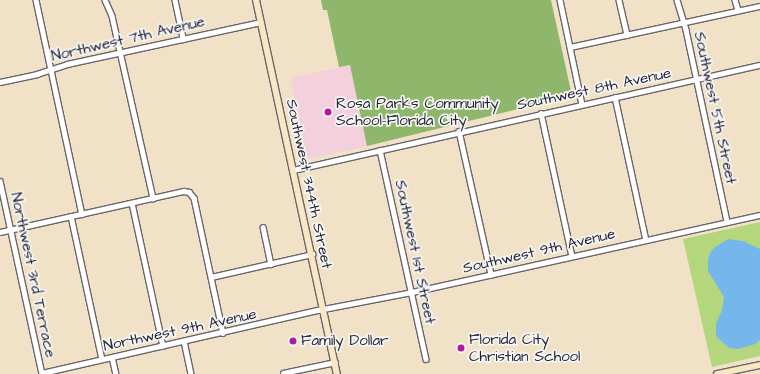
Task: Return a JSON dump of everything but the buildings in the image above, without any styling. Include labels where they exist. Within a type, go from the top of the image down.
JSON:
[{"type":"main road","name":"Southwest 344th Street","points":[[256,0],[337,374]]},
{"type":"main road","points":[[717,374],[760,365]]},
{"type":"street","points":[[36,0],[82,214]]},
{"type":"street","points":[[104,0],[111,14],[153,198]]},
{"type":"street","points":[[175,0],[183,39]]},
{"type":"street","points":[[560,0],[582,104]]},
{"type":"street","points":[[619,0],[627,35]]},
{"type":"street","name":"Southwest 5th Street","points":[[677,0],[727,222]]},
{"type":"street","points":[[735,0],[738,10]]},
{"type":"street","points":[[570,47],[760,6]]},
{"type":"street","name":"Northwest 7th Avenue","points":[[0,82],[120,52],[261,22]]},
{"type":"street","name":"Southwest 8th Avenue","points":[[293,170],[371,154],[380,150],[459,131],[760,65]]},
{"type":"street","points":[[615,97],[646,240]]},
{"type":"street","points":[[540,113],[572,256]]},
{"type":"street","points":[[459,131],[491,274]]},
{"type":"street","name":"Southwest 1st Street","points":[[380,150],[426,359]]},
{"type":"street","name":"Northwest 3rd Terrace","points":[[0,181],[42,373]]},
{"type":"street","points":[[0,232],[183,191],[189,192],[194,198],[223,333]]},
{"type":"street","points":[[132,203],[163,346]]},
{"type":"street","name":"Southwest 9th Avenue","points":[[323,309],[412,292],[760,215]]},
{"type":"street","points":[[71,216],[102,359]]},
{"type":"street","points":[[263,228],[271,264]]},
{"type":"street","points":[[210,277],[312,254]]},
{"type":"street","name":"Northwest 9th Avenue","points":[[42,373],[323,309]]},
{"type":"street","points":[[184,341],[191,374]]},
{"type":"street","points":[[112,357],[116,374]]},
{"type":"street","points":[[283,373],[335,362]]},
{"type":"shaded area","name":"Rosa Parks Community School-Florida City","points":[[350,65],[367,146],[308,159],[290,78]]},
{"type":"green space","points":[[321,0],[551,0],[572,96],[367,146],[350,65],[339,67],[327,10],[323,10]]},
{"type":"green space","points":[[760,222],[760,356],[712,367],[683,239]]},
{"type":"water","points":[[728,239],[743,241],[760,249],[760,340],[755,344],[738,349],[729,348],[716,336],[716,324],[722,310],[724,297],[708,271],[708,260],[710,253],[714,248]]},
{"type":"place","name":"Rosa Parks Community School-Florida City","points":[[328,112]]},
{"type":"place","name":"Family Dollar","points":[[293,341]]},
{"type":"place","name":"Florida City Christian School","points":[[461,348]]}]
